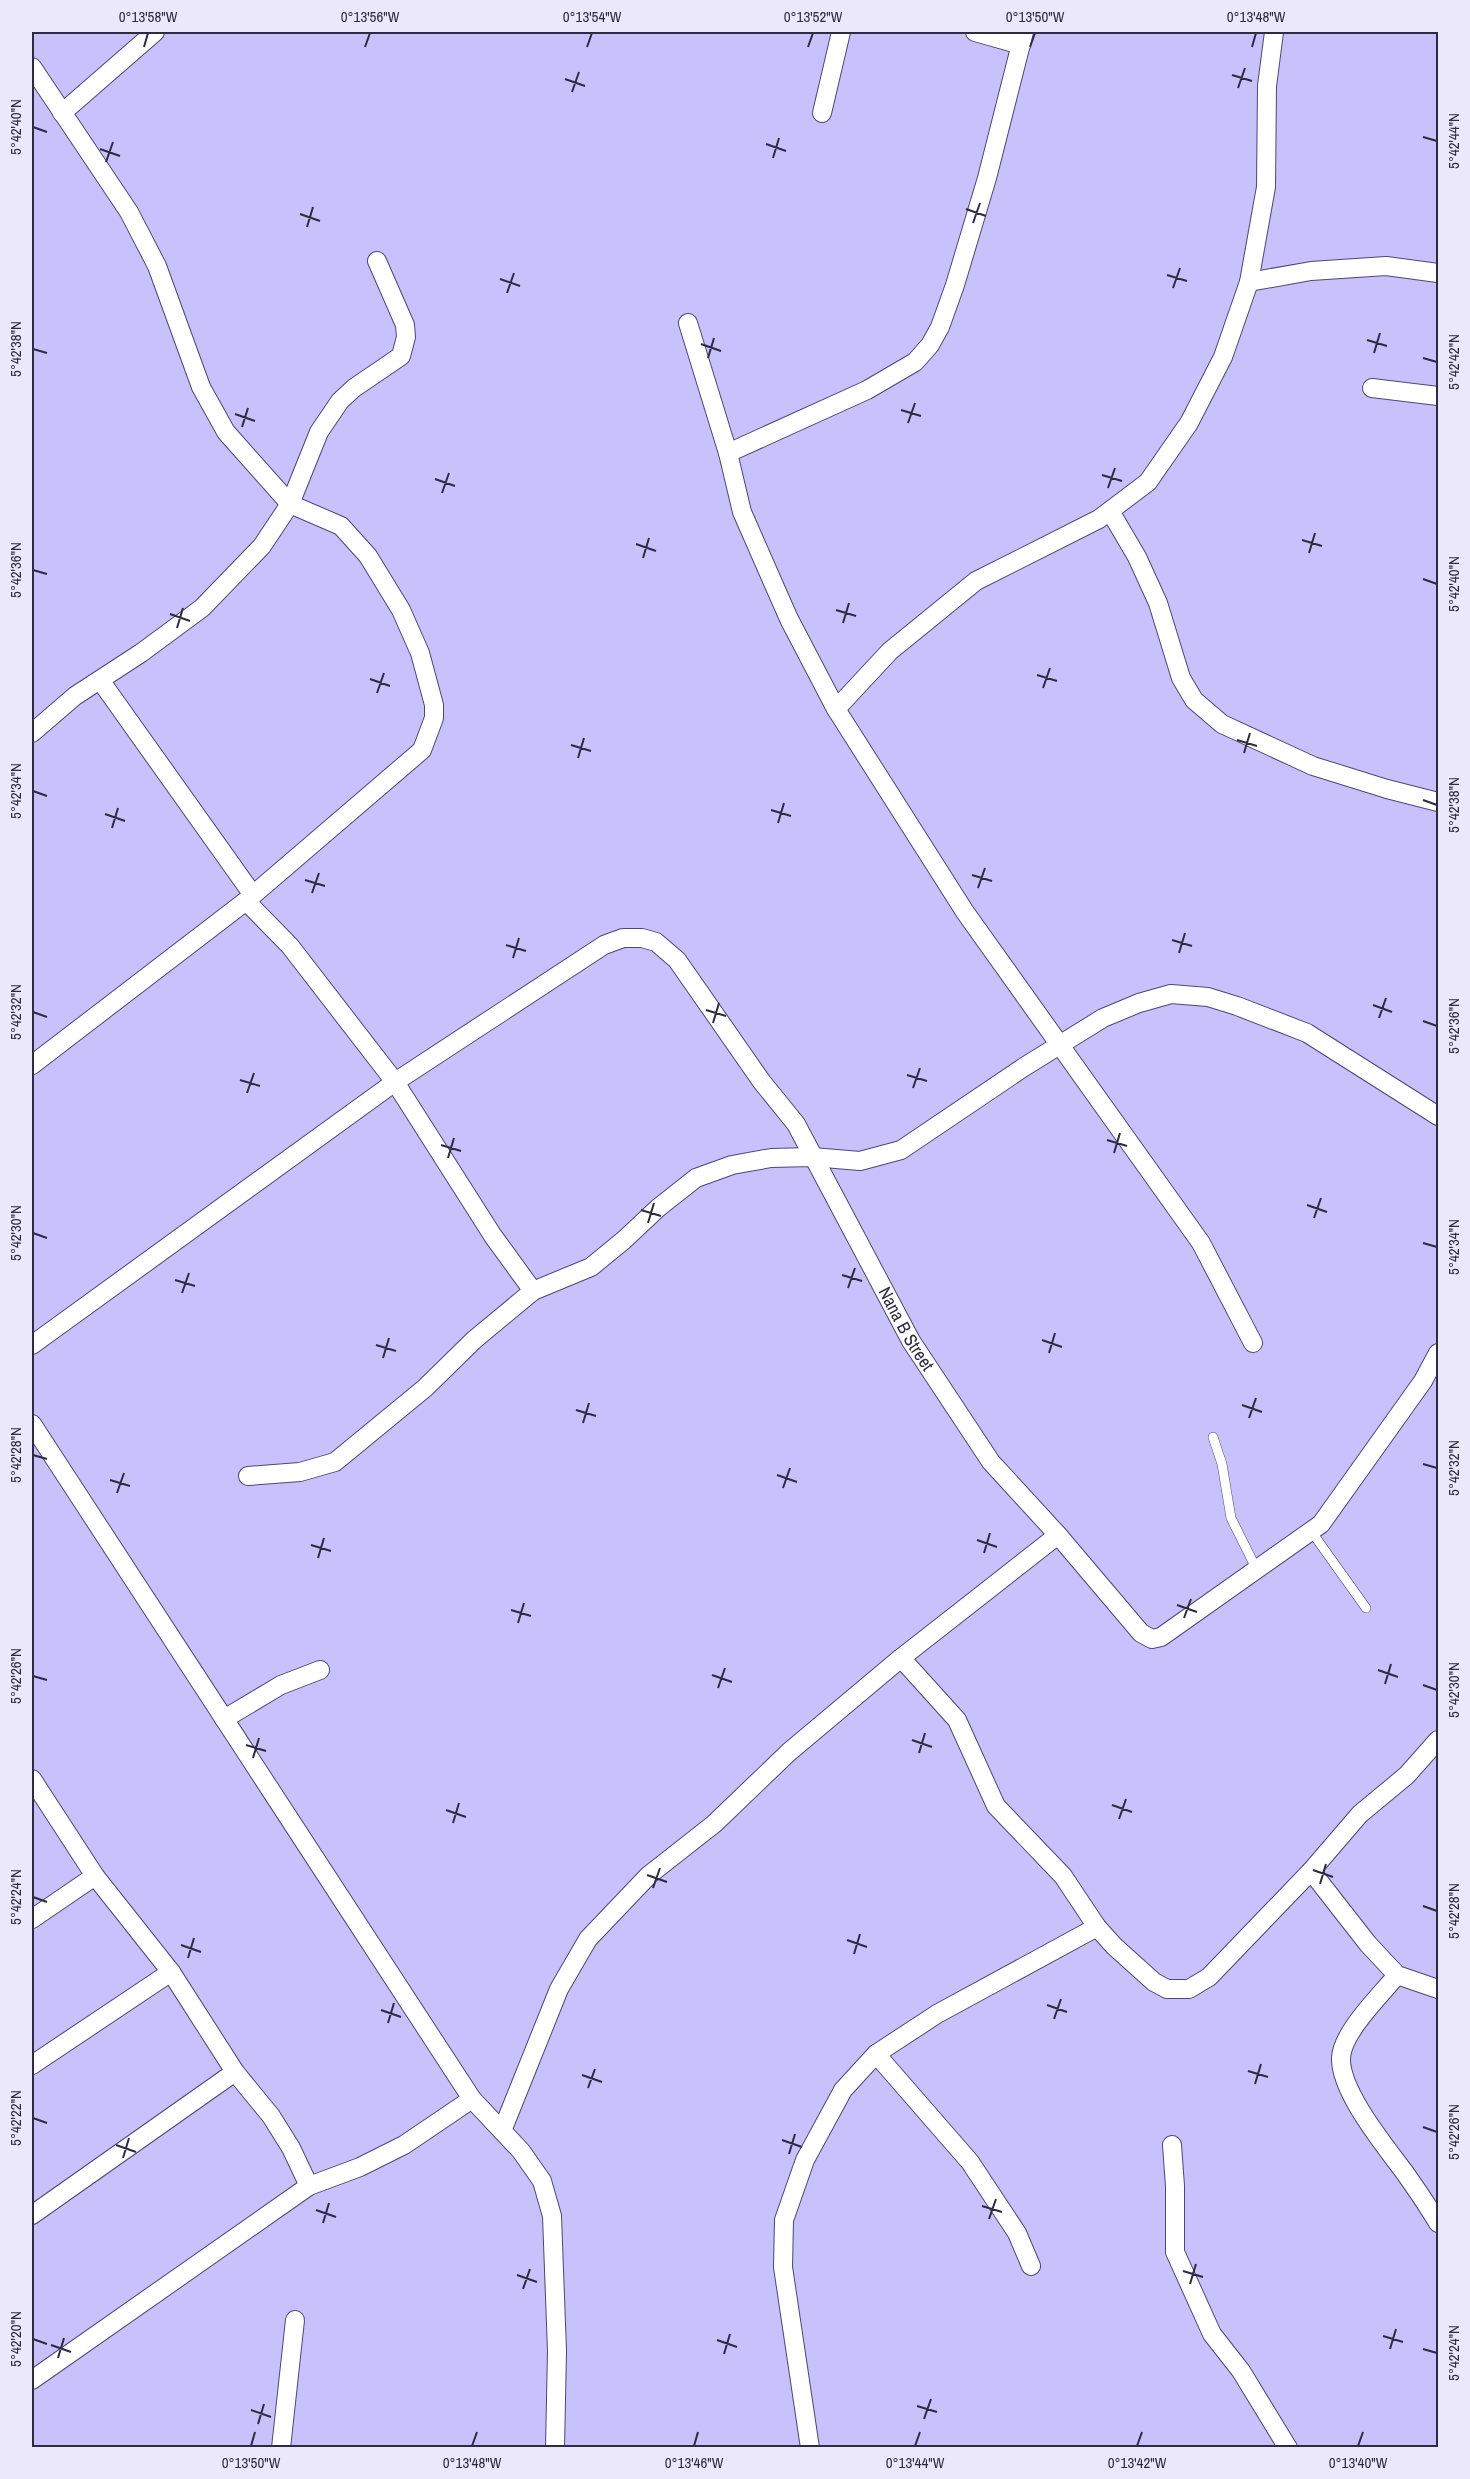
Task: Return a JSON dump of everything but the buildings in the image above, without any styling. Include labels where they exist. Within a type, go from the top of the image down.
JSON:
[{"type":"street","points":[[62,113],[155,32]]},
{"type":"street","points":[[822,113],[841,32]]},
{"type":"street","points":[[728,453],[867,390],[915,362],[930,345],[940,327],[955,285],[987,178],[1022,38],[975,32]]},
{"type":"street","points":[[836,709],[890,651],[976,581],[1099,519],[1148,482],[1189,423],[1223,357],[1249,282],[1266,187],[1267,86],[1274,32]]},
{"type":"street","points":[[32,67],[134,221],[157,266],[201,387],[226,432],[290,504],[341,526],[368,556],[401,610],[420,653],[434,705],[434,718],[422,750],[250,898],[32,1065]]},
{"type":"street","points":[[32,733],[75,696],[202,608],[262,546],[290,504],[319,432],[340,401],[354,388],[400,356],[405,346],[405,326],[377,261]]},
{"type":"street","points":[[1249,282],[1311,271],[1386,266],[1438,273]]},
{"type":"street","points":[[688,323],[747,523],[789,619],[836,709],[965,912],[1201,1243],[1253,1343]]},
{"type":"street","points":[[1372,388],[1438,396]]},
{"type":"street","points":[[1110,511],[1137,557],[1158,603],[1181,678],[1194,700],[1222,724],[1313,766],[1438,802]]},
{"type":"street","points":[[100,680],[250,898],[395,1082],[493,1236],[533,1292]]},
{"type":"street","name":"Nana B Street","points":[[395,1082],[604,945],[623,938],[642,938],[656,942],[677,960],[762,1082],[796,1124],[839,1203],[871,1269],[917,1351],[991,1462],[1058,1535],[1141,1633],[1152,1639],[1161,1637],[1257,1568]]},
{"type":"street","points":[[248,1476],[300,1472],[335,1462],[425,1388],[474,1340],[533,1292],[591,1267],[696,1178],[732,1165],[771,1158],[812,1157],[860,1161],[901,1150],[1059,1045],[1103,1018],[1139,1003],[1171,994],[1208,997],[1307,1033],[1438,1116]]},
{"type":"street","points":[[32,1345],[395,1082]]},
{"type":"street","points":[[1257,1568],[1321,1524],[1423,1381],[1438,1353]]},
{"type":"street","points":[[32,1424],[472,2099],[521,2151],[542,2181],[552,2216],[557,2350],[555,2448]]},
{"type":"street","points":[[502,2131],[559,1989],[588,1939],[649,1875],[714,1824],[789,1752],[901,1658],[1058,1535]]},
{"type":"street","points":[[901,1658],[957,1720],[996,1806],[1064,1876],[1097,1927],[1130,1961],[1154,1982],[1167,1989],[1189,1989],[1209,1977],[1311,1872],[1360,1815],[1407,1775],[1438,1740]]},
{"type":"street","points":[[224,1719],[281,1685],[320,1670]]},
{"type":"street","points":[[32,1779],[95,1876],[171,1972],[235,2072],[271,2116],[291,2148],[309,2186]]},
{"type":"street","points":[[1311,1872],[1368,1944],[1397,1975],[1438,1989]]},
{"type":"street","points":[[32,1919],[95,1876]]},
{"type":"street","points":[[810,2448],[783,2267],[784,2220],[805,2160],[843,2090],[876,2054],[937,2014],[1097,1927]]},
{"type":"street","points":[[32,2065],[171,1972]]},
{"type":"street","points":[[1397,1975],[1349,2035],[1341,2058],[1346,2080],[1371,2128],[1419,2192],[1438,2223]]},
{"type":"street","points":[[876,2054],[970,2162],[1017,2232],[1031,2266]]},
{"type":"street","points":[[32,2215],[235,2072]]},
{"type":"street","points":[[32,2380],[309,2186],[360,2166],[404,2145],[472,2099]]},
{"type":"street","points":[[1172,2145],[1175,2186],[1175,2252],[1212,2334],[1241,2371],[1288,2448]]},
{"type":"street","points":[[281,2448],[295,2320]]},
{"type":"lane","points":[[1213,1437],[1222,1464],[1231,1518],[1257,1568]]},
{"type":"lane","points":[[1311,1531],[1366,1608]]}]
